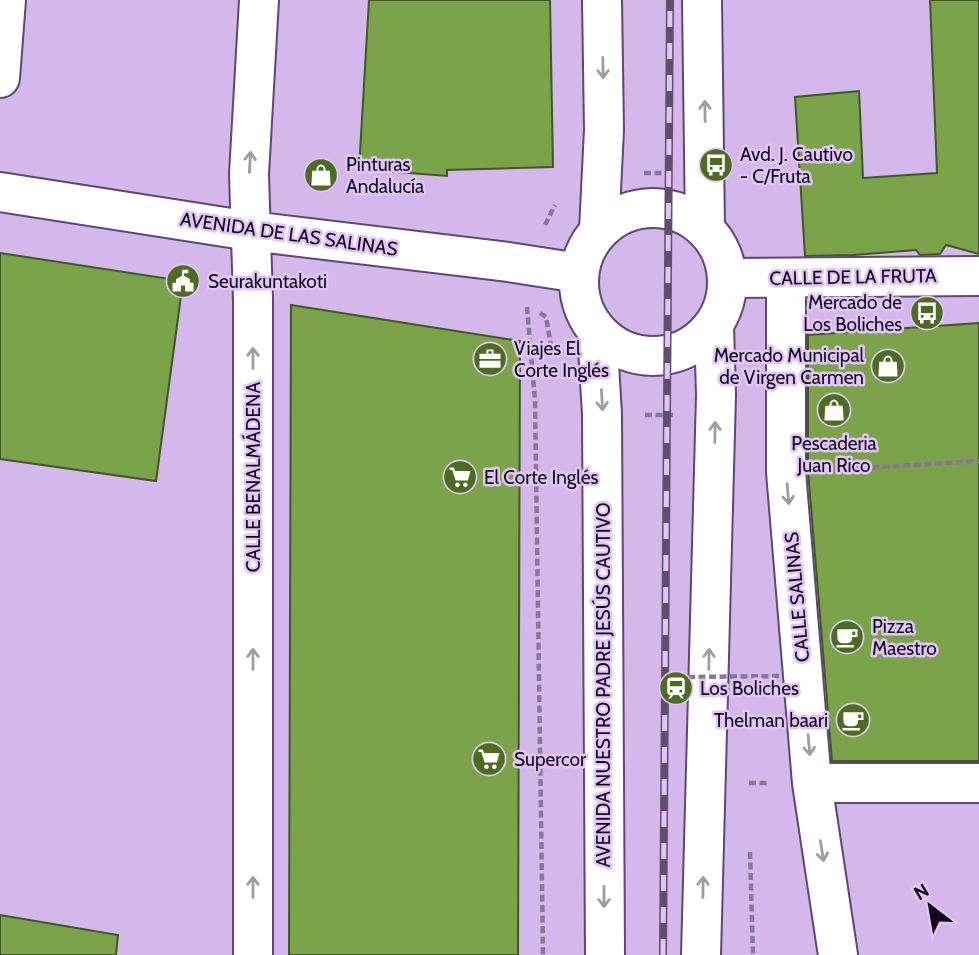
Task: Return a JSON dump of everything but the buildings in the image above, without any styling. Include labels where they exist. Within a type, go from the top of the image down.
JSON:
[{"type":"street","points":[[0,78],[6,0]]},
{"type":"street","name":"CALLE BENALMÁDENA","points":[[253,955],[253,300],[249,174],[259,0]]},
{"type":"street","points":[[599,230],[604,130],[602,0]]},
{"type":"street","points":[[702,0],[705,228]]},
{"type":"street","name":"AVENIDA DE LAS SALINAS","points":[[0,192],[250,230],[579,273]]},
{"type":"street","points":[[641,208],[664,208],[686,215],[705,228],[717,243],[725,260],[728,278],[724,302],[714,325],[698,340],[679,352],[657,356],[635,354],[615,346],[597,331],[582,304],[579,273],[586,250],[599,230],[618,216],[641,208]]},
{"type":"street","name":"CALLE DE LA FRUTA","points":[[728,278],[979,276]]},
{"type":"street","name":"CALLE SALINAS","points":[[786,279],[786,472],[812,783],[838,955]]},
{"type":"street","points":[[701,955],[716,395],[714,325]]},
{"type":"street","name":"AVENIDA NUESTRO PADRE JESÚS CAUTIVO","points":[[597,331],[603,428],[605,955]]},
{"type":"street","points":[[812,783],[979,783]]},
{"type":"path","points":[[522,264],[535,401],[542,955]]},
{"type":"path","points":[[786,472],[979,461]]},
{"type":"path","points":[[688,677],[781,676]]},
{"type":"path","points":[[748,783],[749,796]]},
{"type":"path","points":[[750,849],[753,955]]},
{"type":"railway","points":[[663,955],[670,0]]},
{"type":"place","name":"Avd. J. Cautivo - C/Fruta","points":[[716,165]]},
{"type":"place","name":"Pinturas Andalucía","points":[[321,175]]},
{"type":"place","name":"Seurakuntakoti","points":[[183,281]]},
{"type":"place","name":"Mercado de Los Boliches","points":[[927,313]]},
{"type":"place","name":"Viajes El Corte Inglés","points":[[490,359]]},
{"type":"place","name":"Mercado Municipal de Virgen Carmen","points":[[888,366]]},
{"type":"place","name":"Pescaderia Juan Rico","points":[[834,410]]},
{"type":"place","name":"El Corte Inglés","points":[[460,477]]},
{"type":"place","name":"Pizza Maestro","points":[[847,637]]},
{"type":"place","name":"Los Boliches","points":[[676,688]]},
{"type":"place","name":"Thelman baari","points":[[853,720]]},
{"type":"place","name":"Supercor","points":[[489,759]]}]
